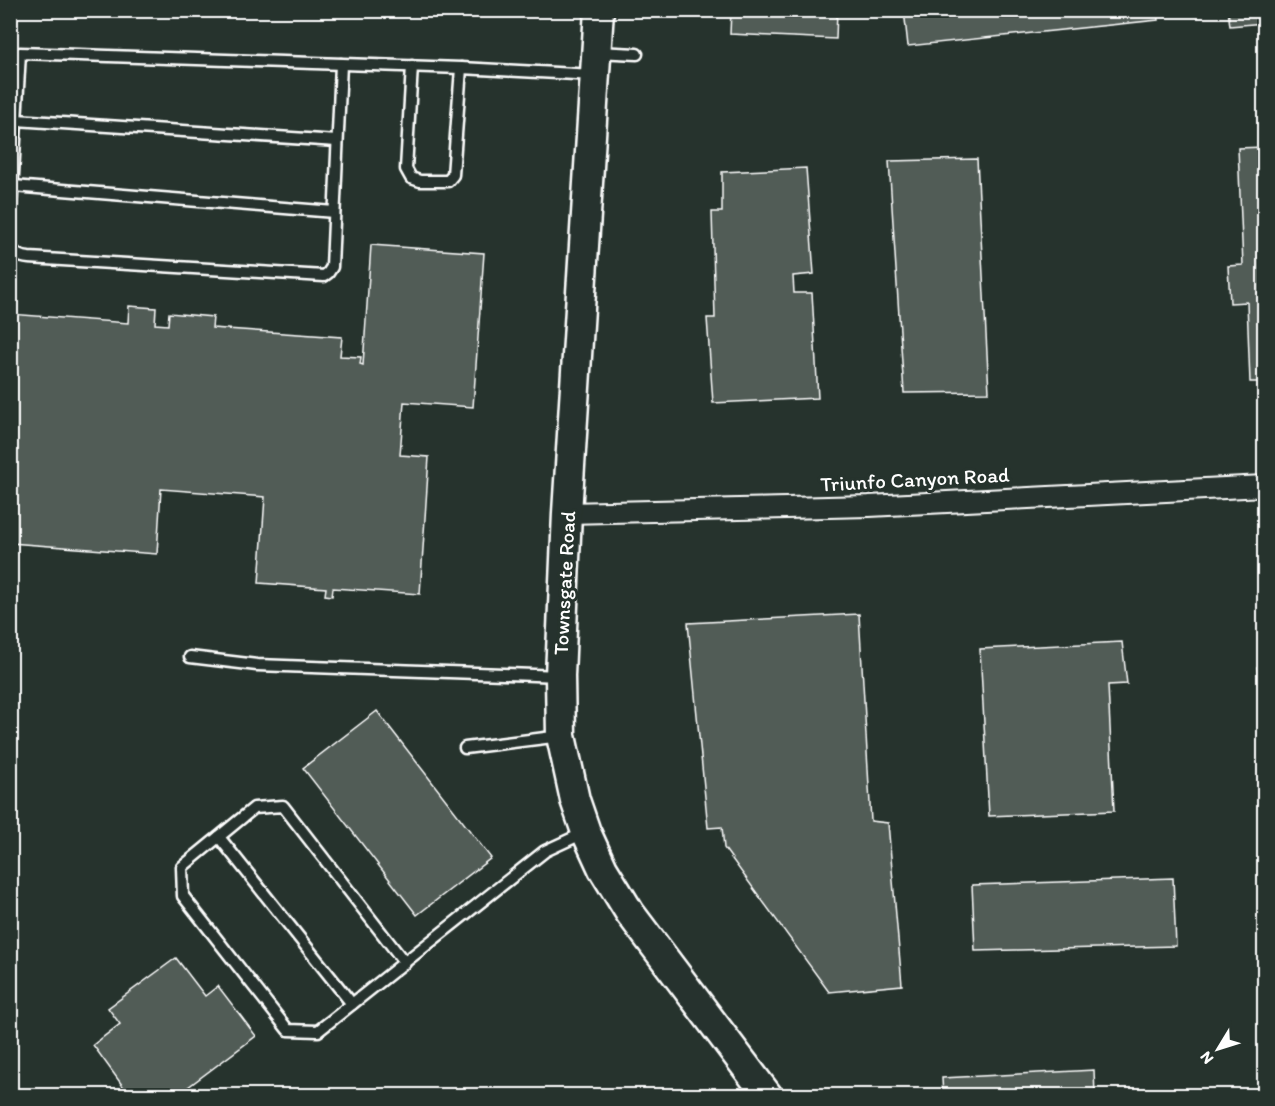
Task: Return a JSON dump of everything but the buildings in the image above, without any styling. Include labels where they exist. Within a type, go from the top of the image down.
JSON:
[{"type":"street","name":"Townsgate Road","points":[[599,10],[567,513],[560,676],[561,736],[575,800],[586,832],[603,869],[630,914],[768,1095]]},
{"type":"street","name":"Triunfo Canyon Road","points":[[567,513],[869,506],[1264,486]]},
{"type":"lane","points":[[10,227],[20,53],[461,68],[596,63],[637,54]]},
{"type":"lane","points":[[10,245],[20,257],[29,258],[324,276],[332,267],[341,64]]},
{"type":"lane","points":[[412,66],[406,169],[411,178],[420,181],[448,181],[453,176],[461,68]]},
{"type":"lane","points":[[16,120],[337,141]]},
{"type":"lane","points":[[13,186],[334,212]]},
{"type":"lane","points":[[190,657],[257,665],[560,676]]},
{"type":"lane","points":[[465,748],[561,736]]},
{"type":"lane","points":[[405,963],[283,806],[254,808],[182,867],[183,896],[288,1030],[318,1031],[405,963],[545,851],[586,832]]},
{"type":"lane","points":[[219,837],[352,1004]]}]
